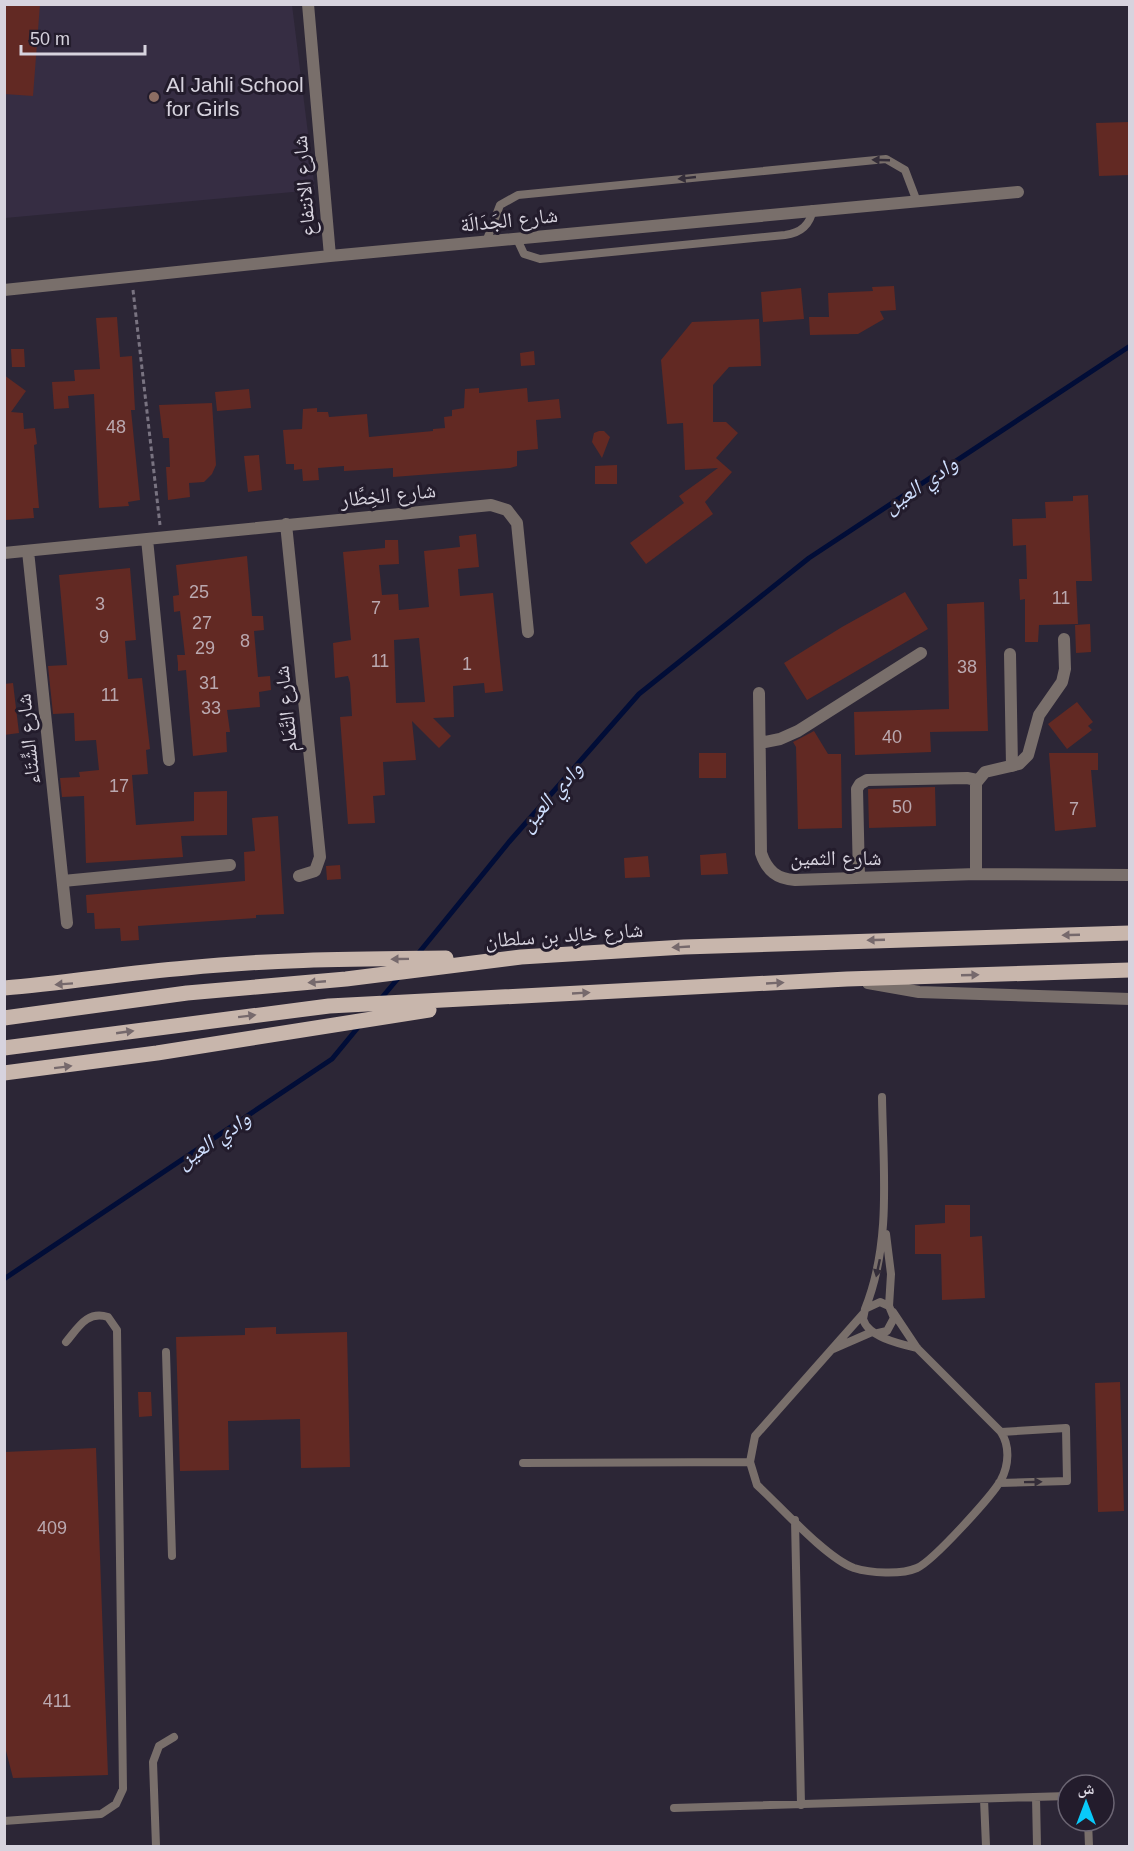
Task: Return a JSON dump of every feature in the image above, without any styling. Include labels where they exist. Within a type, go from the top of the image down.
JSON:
[{"type":"main road","name":"شارع خالِد بن سلطان","points":[[4,1018],[187,993],[346,979],[521,957],[684,947],[1130,933]]},
{"type":"main road","points":[[4,988],[280,960],[521,957]]},
{"type":"main road","points":[[4,1048],[329,1006],[847,979],[1130,969]]},
{"type":"main road","points":[[4,983],[35,986]]},
{"type":"main road","points":[[8,1074],[522,996]]},
{"type":"street","name":"شارع الانتفاع","points":[[308,4],[330,256]]},
{"type":"street","name":"شارع الجَدَالَة","points":[[4,290],[916,199],[1018,192]]},
{"type":"street","name":"شارع الخِطَّار","points":[[4,553],[483,505],[500,506],[507,510],[517,523],[528,633]]},
{"type":"street","name":"شارع التَّمَام","points":[[286,524],[320,857],[315,871],[299,876]]},
{"type":"street","points":[[147,539],[169,760]]},
{"type":"street","name":"شارع الشِّتَاء","points":[[28,551],[67,923]]},
{"type":"street","points":[[976,874],[978,780],[989,770],[1019,764],[1028,755],[1039,715],[1062,682],[1065,669],[1064,639]]},
{"type":"street","points":[[760,743],[780,739],[798,731],[921,653]]},
{"type":"street","points":[[1010,654],[1012,766]]},
{"type":"street","name":"شارع الثمين","points":[[759,693],[761,854],[770,870],[786,880],[976,874],[1130,875]]},
{"type":"street","points":[[859,878],[857,789],[860,784],[867,780],[967,778],[978,780]]},
{"type":"street","points":[[63,881],[230,865]]},
{"type":"street","points":[[847,979],[919,992],[1128,1000]]},
{"type":"lane","points":[[486,242],[496,211],[505,201],[518,195],[565,190],[886,159],[905,170],[916,199]]},
{"type":"lane","points":[[518,238],[520,250],[534,259],[750,238],[798,232],[808,223],[813,209]]},
{"type":"lane","points":[[882,1097],[883,1225],[878,1268],[864,1312],[864,1325],[875,1333],[917,1348]]},
{"type":"lane","points":[[832,1349],[891,1327],[890,1258],[883,1225]]},
{"type":"lane","points":[[874,1303],[891,1309],[917,1348],[1004,1437],[1007,1457],[999,1483],[931,1559],[908,1571],[864,1570],[846,1564],[757,1485],[750,1462],[752,1444],[760,1429],[864,1312],[874,1303]]},
{"type":"lane","points":[[4,1821],[100,1814],[116,1803],[123,1789],[117,1330],[108,1317],[91,1316],[82,1322],[66,1342]]},
{"type":"lane","points":[[166,1352],[172,1556]]},
{"type":"lane","points":[[999,1483],[1067,1481],[1066,1428],[1000,1432]]},
{"type":"lane","points":[[523,1463],[750,1462]]},
{"type":"lane","points":[[795,1521],[801,1805]]},
{"type":"lane","points":[[156,1846],[153,1762],[159,1746],[174,1737]]},
{"type":"lane","points":[[674,1808],[1056,1796]]},
{"type":"lane","points":[[1036,1797],[1037,1846]]},
{"type":"lane","points":[[984,1799],[986,1846]]},
{"type":"path","points":[[131,276],[161,537]]},
{"type":"shaded area","name":"Al Jahli School for Girls","points":[[5,5],[292,5],[315,190],[5,218]]},
{"type":"building","points":[[4,4],[40,4],[33,96],[4,94]]},
{"type":"building","points":[[1130,122],[1130,175],[1099,176],[1096,123]]},
{"type":"building","points":[[894,286],[896,310],[880,311],[884,319],[858,334],[810,335],[809,317],[829,317],[828,293],[873,291],[872,287]]},
{"type":"building","points":[[801,288],[804,319],[763,322],[761,292]]},
{"type":"building","points":[[117,317],[120,357],[132,356],[135,410],[131,410],[140,500],[128,502],[129,506],[99,508],[94,394],[68,396],[69,408],[54,409],[52,382],[75,381],[74,370],[100,369],[96,318]]},
{"type":"building","points":[[759,319],[761,366],[729,367],[713,385],[713,422],[726,422],[738,433],[716,458],[732,472],[705,502],[713,514],[646,564],[630,543],[684,503],[679,496],[718,468],[685,470],[683,423],[667,424],[661,360],[692,322]]},
{"type":"building","points":[[11,349],[24,349],[25,367],[12,367]]},
{"type":"building","points":[[534,351],[535,365],[521,366],[520,353]]},
{"type":"building","points":[[4,375],[26,391],[11,412],[23,413],[24,429],[35,428],[37,444],[34,445],[39,508],[33,508],[34,518],[6,520]]},
{"type":"building","points":[[479,388],[479,393],[527,388],[528,402],[559,399],[561,418],[536,420],[538,449],[517,451],[517,466],[510,468],[393,477],[393,468],[344,471],[344,466],[318,468],[319,480],[303,481],[302,469],[294,470],[294,464],[286,464],[283,430],[302,429],[303,409],[317,408],[317,412],[328,412],[329,417],[367,414],[369,437],[433,431],[433,429],[445,428],[444,417],[452,416],[452,410],[464,408],[465,389]]},
{"type":"building","points":[[249,389],[251,408],[217,411],[215,392]]},
{"type":"building","points":[[212,403],[216,465],[212,474],[204,482],[189,483],[190,497],[168,500],[166,467],[170,467],[169,438],[163,438],[159,405]]},
{"type":"building","points":[[604,431],[610,437],[602,458],[592,442],[594,433]]},
{"type":"building","points":[[259,455],[262,490],[248,492],[244,456]]},
{"type":"building","points":[[617,465],[617,484],[595,484],[595,466]]},
{"type":"building","points":[[1088,495],[1092,581],[1076,581],[1078,624],[1039,625],[1038,642],[1025,642],[1025,599],[1020,600],[1019,579],[1027,579],[1026,545],[1013,546],[1012,519],[1046,518],[1045,502],[1073,501],[1073,496]]},
{"type":"building","points":[[476,534],[479,567],[458,569],[460,596],[493,593],[503,691],[485,693],[484,683],[453,686],[454,717],[433,718],[451,736],[439,748],[412,721],[416,760],[383,762],[385,795],[373,796],[375,823],[348,824],[340,717],[352,716],[350,683],[348,676],[335,678],[333,643],[351,640],[343,552],[385,548],[385,540],[398,540],[399,564],[379,565],[382,595],[398,594],[399,610],[429,607],[424,551],[460,547],[459,536]],"holes":[[[419,638],[425,702],[396,703],[394,640]]]},
{"type":"building","points":[[247,556],[252,616],[263,616],[264,630],[254,631],[258,677],[270,676],[271,690],[259,692],[260,707],[227,710],[230,732],[226,732],[227,752],[193,756],[186,670],[178,671],[177,655],[185,655],[180,611],[174,612],[173,596],[179,595],[176,565]]},
{"type":"building","points":[[130,568],[136,640],[125,641],[128,679],[142,678],[150,749],[146,750],[148,774],[132,775],[136,825],[194,821],[194,792],[227,791],[227,835],[181,836],[183,857],[86,863],[84,796],[62,797],[60,778],[80,777],[79,772],[99,770],[96,740],[75,741],[74,713],[53,714],[48,666],[67,665],[59,575]]},
{"type":"building","points":[[905,592],[928,629],[807,700],[784,663]]},
{"type":"building","points":[[984,602],[988,731],[930,732],[931,752],[855,755],[854,712],[949,709],[947,604]]},
{"type":"building","points":[[1090,624],[1091,652],[1076,653],[1075,625]]},
{"type":"building","points":[[13,683],[19,733],[4,735],[4,684]]},
{"type":"building","points":[[1077,702],[1093,722],[1088,726],[1092,730],[1067,749],[1048,724]]},
{"type":"building","points":[[814,731],[828,754],[841,754],[842,828],[798,829],[796,747],[793,742]]},
{"type":"building","points":[[699,753],[726,753],[726,778],[699,778]]},
{"type":"building","points":[[1049,753],[1098,753],[1098,770],[1091,770],[1096,827],[1055,831]]},
{"type":"building","points":[[935,787],[936,826],[869,828],[868,789]]},
{"type":"building","points":[[278,816],[284,914],[138,926],[139,940],[121,941],[120,928],[95,929],[94,913],[87,913],[86,895],[245,881],[244,852],[255,851],[252,818]]},
{"type":"building","points":[[726,853],[728,874],[701,875],[700,855]]},
{"type":"building","points":[[648,856],[650,877],[625,878],[624,858]]},
{"type":"building","points":[[340,865],[341,879],[327,880],[326,866]]},
{"type":"building","points":[[945,1205],[970,1205],[970,1237],[982,1236],[985,1298],[942,1300],[941,1254],[915,1254],[915,1225],[945,1223]]},
{"type":"building","points":[[276,1327],[276,1334],[347,1332],[350,1467],[301,1468],[300,1419],[228,1421],[229,1470],[180,1471],[176,1337],[245,1335],[245,1328]]},
{"type":"building","points":[[1120,1382],[1124,1511],[1098,1512],[1095,1383]]},
{"type":"building","points":[[138,1392],[151,1392],[152,1416],[139,1417]]},
{"type":"building","points":[[96,1448],[108,1775],[13,1778],[4,1743],[4,1452]]},
{"type":"waterway","name":"وادي العين","points":[[417,955],[509,842],[639,694],[809,558],[1130,346]]},
{"type":"waterway","name":"وادي العين","points":[[379,1001],[400,976]]},
{"type":"waterway","name":"وادي العين","points":[[4,1279],[332,1059],[360,1025]]},
{"type":"place","name":"Al Jahli School for Girls","points":[[154,97]]}]
